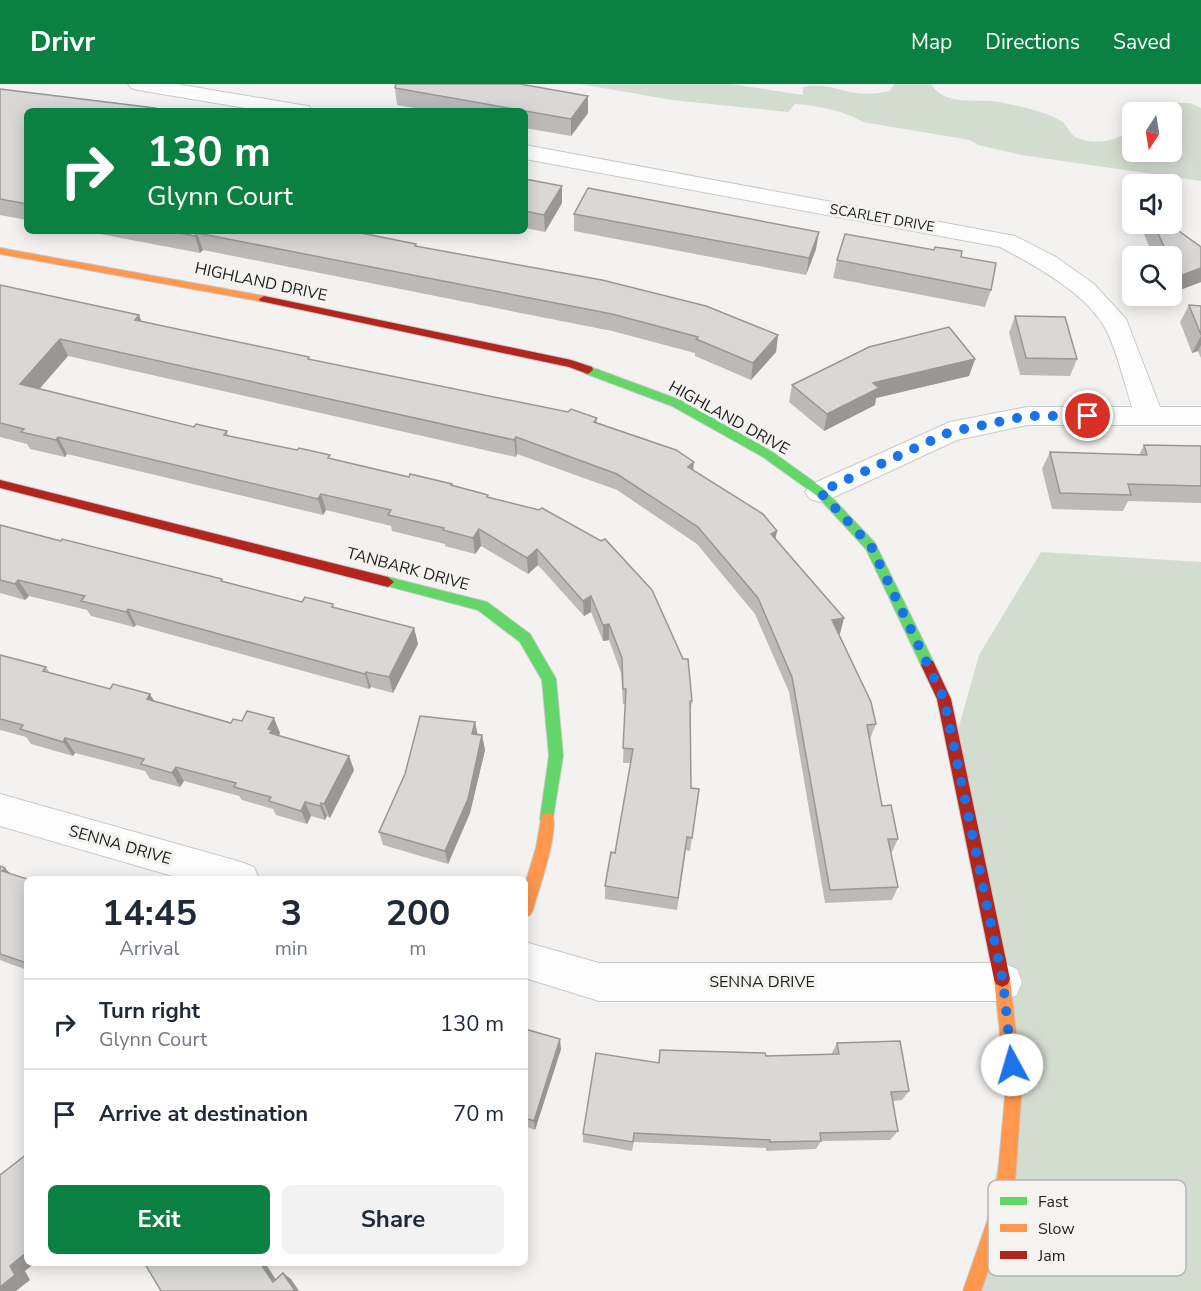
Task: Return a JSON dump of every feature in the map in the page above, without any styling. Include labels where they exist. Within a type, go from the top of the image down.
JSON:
[{"type":"street","points":[[138,84],[283,108]]},
{"type":"street","name":"SCARLET DRIVE","points":[[528,153],[1007,241],[1047,262],[1085,289],[1117,326],[1149,415]]},
{"type":"street","name":"HIGHLAND DRIVE","points":[[0,251],[215,289],[571,364],[676,403],[767,454],[820,492],[871,546],[944,699],[1003,982],[1014,1086],[1006,1180]]},
{"type":"street","points":[[820,492],[950,432],[1027,416],[1201,416]]},
{"type":"street","name":"TANBARK DRIVE","points":[[0,484],[482,606],[525,638],[549,680],[556,756],[543,848],[528,900]]},
{"type":"street","name":"SENNA DRIVE","points":[[0,810],[231,876]]},
{"type":"street","name":"SENNA DRIVE","points":[[528,961],[599,982],[1003,982]]},
{"type":"street","name":"HIGHLAND DRIVE","points":[[972,1291],[988,1245]]},
{"type":"shaded area","points":[[580,84],[731,84],[803,95],[803,87],[809,86],[825,86],[868,94],[890,91],[894,84],[931,84],[944,96],[953,99],[999,102],[1048,115],[1064,123],[1076,138],[1087,141],[1108,140],[1122,135],[1122,162],[1182,162],[1182,103],[1190,103],[1201,108],[1201,181],[1182,178],[1182,174],[1153,174],[1021,155],[978,145],[970,140],[863,122],[830,109],[813,106],[795,104],[788,112],[672,100]]},
{"type":"shaded area","points":[[1041,552],[1201,562],[1201,1291],[972,1291],[988,1213],[988,1276],[1186,1276],[1186,1180],[995,1180],[1014,1086],[954,744],[979,655]]},
{"type":"building","points":[[396,84],[520,84],[588,96],[571,119],[528,111],[528,108],[509,108],[395,88]]},
{"type":"building","points":[[0,89],[155,108],[24,108],[24,203],[0,199]]},
{"type":"building","points":[[528,180],[562,186],[544,215],[528,212]]},
{"type":"building","points":[[588,188],[819,232],[809,258],[574,214]]},
{"type":"building","points":[[1182,233],[1201,247],[1201,268],[1182,275],[1182,246],[1164,246],[1158,234]]},
{"type":"building","points":[[202,234],[366,234],[416,244],[415,246],[602,280],[706,306],[778,335],[753,363],[696,339],[698,337],[612,314]]},
{"type":"building","points":[[845,234],[934,250],[935,247],[962,251],[961,257],[996,263],[991,290],[837,260]]},
{"type":"building","points":[[0,285],[139,315],[135,320],[309,357],[308,359],[568,412],[571,409],[597,418],[594,422],[676,450],[694,462],[688,467],[763,514],[777,531],[771,534],[844,618],[832,620],[871,702],[876,724],[867,725],[882,806],[891,805],[898,839],[888,839],[898,887],[830,890],[792,677],[758,598],[698,527],[617,474],[516,437],[514,440],[60,339],[20,384],[194,427],[196,424],[227,431],[224,435],[297,450],[299,448],[330,455],[328,458],[409,477],[410,474],[452,484],[488,495],[487,497],[539,510],[542,508],[601,541],[605,539],[652,590],[683,659],[688,659],[692,701],[690,701],[691,788],[699,789],[692,838],[687,837],[678,898],[605,886],[611,852],[615,853],[633,749],[623,748],[626,689],[623,689],[622,658],[609,624],[603,625],[591,596],[583,601],[537,549],[527,558],[479,529],[473,538],[443,530],[444,528],[388,515],[391,510],[321,494],[318,499],[58,437],[56,440],[21,432],[24,429],[0,423]]},
{"type":"building","points":[[1189,305],[1201,306],[1201,335]]},
{"type":"building","points":[[1015,316],[1065,317],[1077,359],[1026,358]]},
{"type":"building","points":[[949,327],[975,359],[873,383],[879,388],[827,414],[792,385],[869,347]]},
{"type":"building","points":[[1144,445],[1201,446],[1201,486],[1128,484],[1131,495],[1060,493],[1050,452],[1147,455]]},
{"type":"building","points":[[0,525],[222,579],[221,581],[302,602],[305,597],[333,604],[332,607],[414,628],[389,677],[366,672],[365,674],[128,609],[126,612],[81,601],[85,596],[18,580],[15,584],[0,580]]},
{"type":"building","points":[[0,655],[46,667],[43,671],[110,689],[113,684],[150,694],[147,699],[231,723],[233,719],[242,721],[247,711],[274,718],[268,729],[272,730],[270,733],[349,756],[324,804],[321,803],[320,806],[305,802],[301,811],[269,801],[271,797],[234,787],[236,783],[176,767],[172,773],[141,764],[144,759],[65,738],[63,742],[20,729],[23,725],[0,719]]},
{"type":"building","points":[[420,716],[475,722],[472,734],[482,735],[468,799],[445,851],[379,832],[405,774]]},
{"type":"building","points":[[0,866],[5,868],[2,871],[24,878],[24,962],[0,954]]},
{"type":"building","points":[[528,1030],[560,1039],[534,1121],[528,1119]]},
{"type":"building","points":[[900,1041],[909,1091],[891,1092],[898,1131],[820,1133],[821,1141],[770,1142],[770,1140],[634,1133],[633,1142],[583,1134],[596,1053],[659,1063],[660,1050],[765,1053],[766,1056],[839,1054],[837,1043]]},
{"type":"building","points":[[24,1156],[24,1254],[10,1266],[15,1275],[0,1287],[0,1175]]},
{"type":"building","points":[[146,1266],[262,1266],[273,1282],[283,1273],[295,1291],[161,1291]]},
{"type":"traffic: fast","points":[[588,370],[676,403],[767,454],[820,492],[871,546],[928,665]]},
{"type":"traffic: fast","points":[[388,582],[482,606],[525,638],[549,679],[556,756],[547,819]]},
{"type":"traffic: slow","points":[[0,251],[264,299]]},
{"type":"traffic: slow","points":[[528,900],[543,848],[547,819]]},
{"type":"traffic: slow","points":[[1002,979],[1014,1086],[1006,1180]]},
{"type":"traffic: slow","points":[[972,1291],[988,1245]]},
{"type":"traffic: jam","points":[[264,299],[571,364],[588,370]]},
{"type":"traffic: jam","points":[[0,484],[388,582]]},
{"type":"traffic: jam","points":[[928,665],[944,699],[1002,979]]},
{"type":"route","points":[[1012,1065],[1003,982],[944,699],[871,546],[820,492],[950,432],[1027,416],[1088,416]]}]
